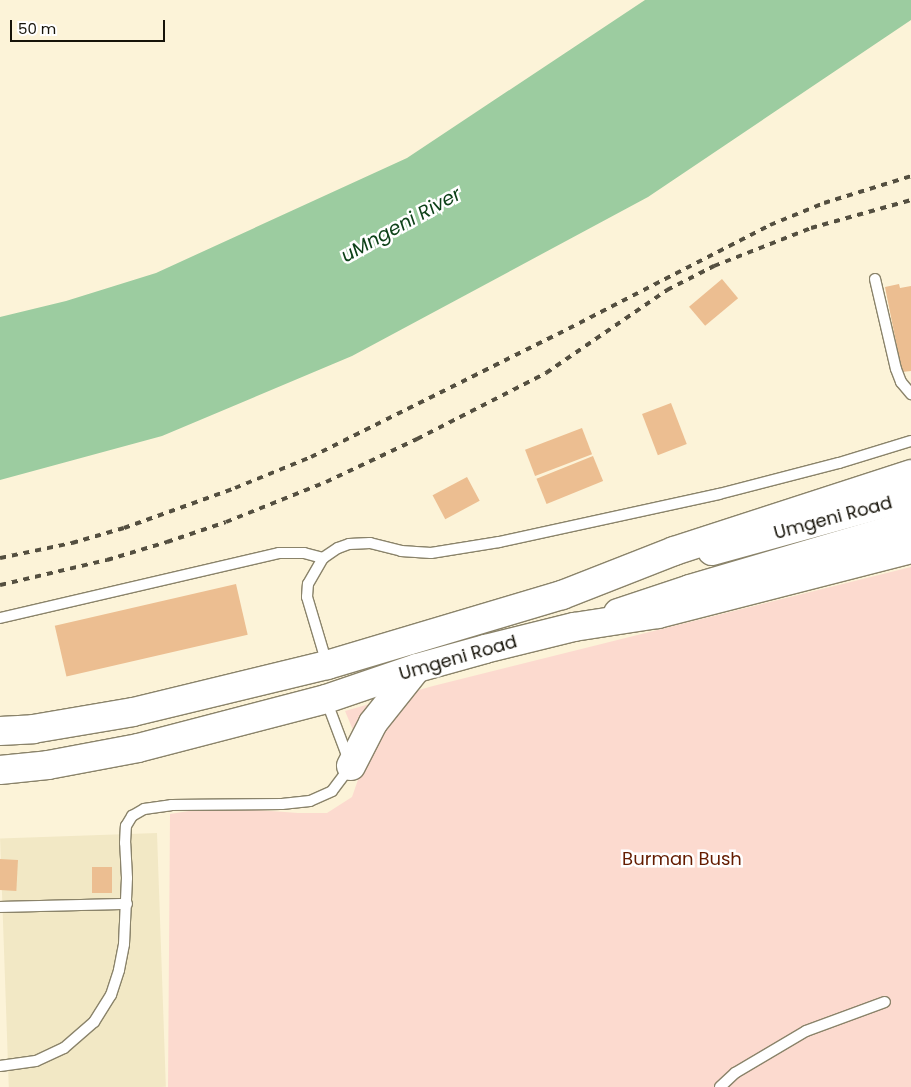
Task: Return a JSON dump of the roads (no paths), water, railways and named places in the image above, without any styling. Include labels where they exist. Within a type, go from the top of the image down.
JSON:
[{"type":"main road","points":[[562,595],[674,551],[911,474]]},
{"type":"main road","name":"Umgeni Road","points":[[0,731],[33,728],[133,712],[327,665],[562,595],[911,496]]},
{"type":"main road","name":"Umgeni Road","points":[[0,770],[48,765],[138,748],[326,699],[417,668],[485,648],[574,627],[690,589],[911,524]]},
{"type":"main road","points":[[574,627],[658,614],[911,549]]},
{"type":"main road","points":[[351,766],[374,723],[417,668]]},
{"type":"lane","points":[[875,279],[896,369],[901,382],[911,394]]},
{"type":"lane","points":[[327,665],[307,597],[310,579],[323,558],[338,548],[349,544],[370,543],[401,551],[431,553],[499,542],[719,494],[839,463],[911,441]]},
{"type":"lane","points":[[0,618],[279,553],[304,553],[323,558]]},
{"type":"lane","points":[[0,1066],[36,1061],[48,1056],[78,1037],[94,1022],[111,995],[120,970],[124,944],[127,904],[126,826],[137,812],[171,805],[282,804],[310,801],[332,791],[351,766],[326,699]]},
{"type":"lane","points":[[0,907],[127,904]]},
{"type":"lane","points":[[720,1087],[735,1073],[806,1030],[886,1002]]},
{"type":"water","name":"uMngeni River","points":[[645,0],[911,0],[911,20],[648,197],[352,356],[162,436],[0,480],[0,317],[66,301],[156,273],[407,158]]},
{"type":"railway","points":[[0,558],[72,543],[124,528],[235,488],[311,457],[558,334],[770,225],[824,203],[911,176]]},
{"type":"railway","points":[[0,585],[107,560],[167,542],[226,522],[326,482],[417,439],[546,373],[667,290],[714,266],[811,228],[911,200]]},
{"type":"park label","name":"Burman Bush","points":[[682,859]]}]
